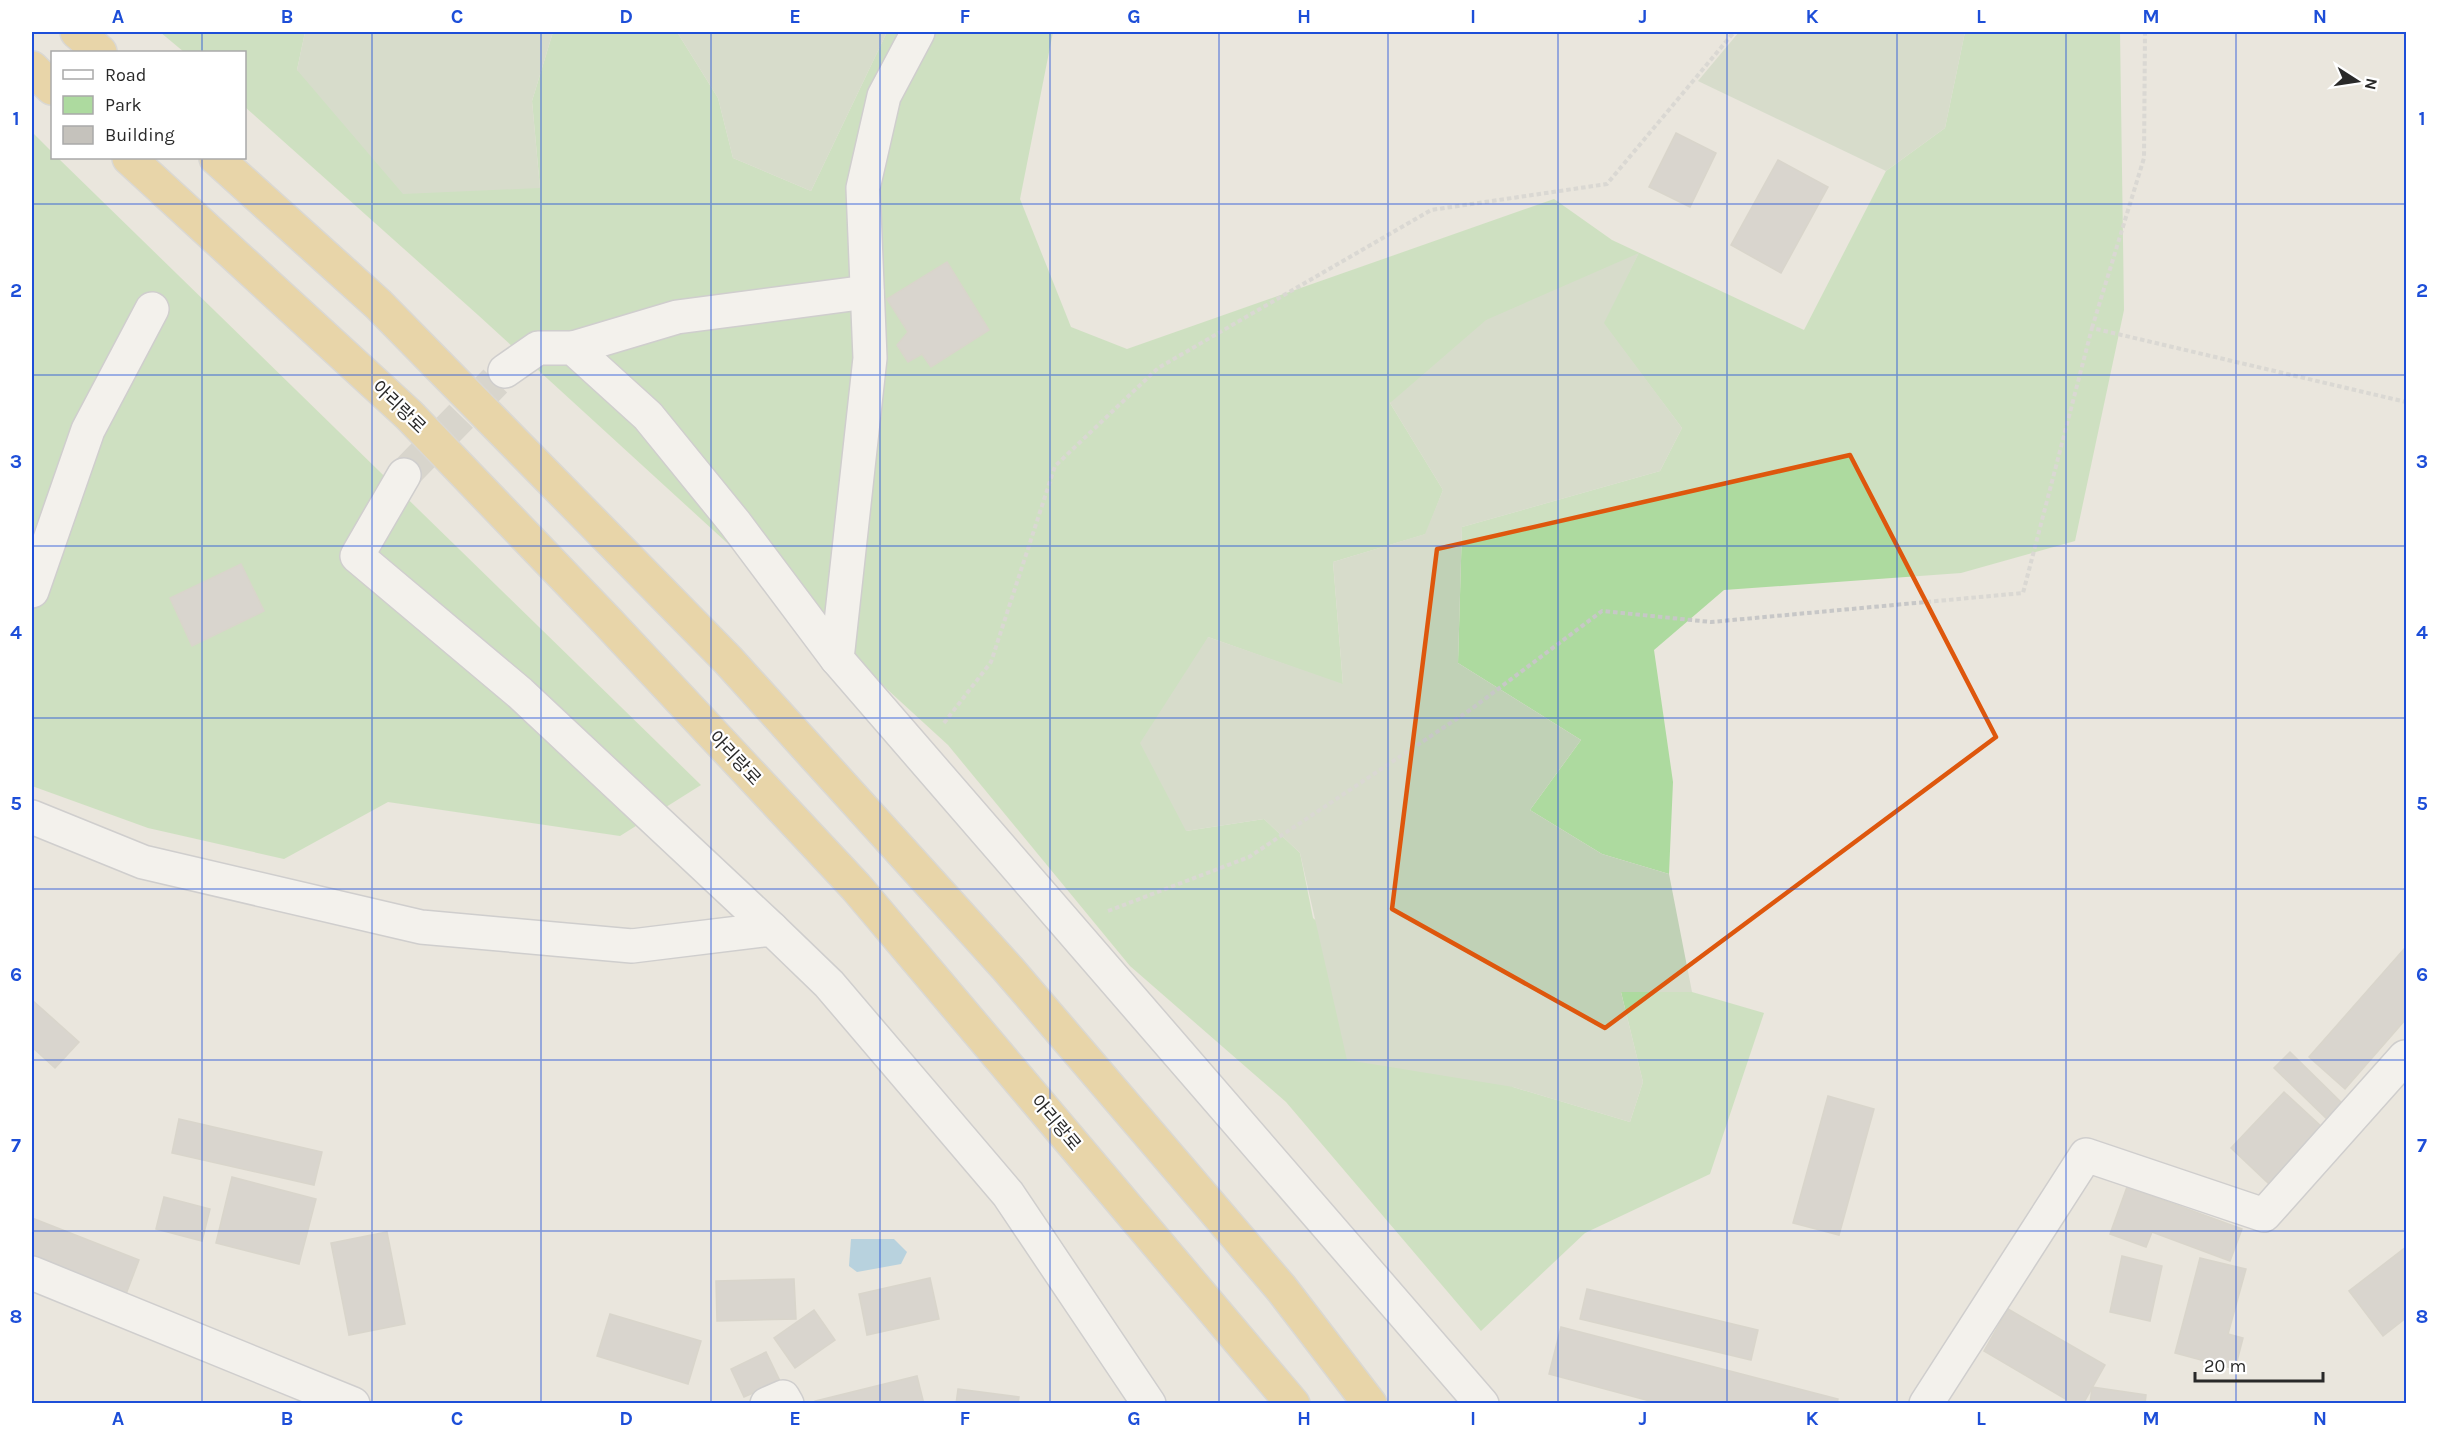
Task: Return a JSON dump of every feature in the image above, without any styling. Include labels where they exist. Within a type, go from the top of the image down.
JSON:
[{"type":"highway","points":[[77,32],[99,51]]},
{"type":"highway","points":[[32,68],[51,87]]},
{"type":"highway","name":"아리랑로","points":[[130,159],[409,416],[607,621],[840,870],[1293,1404]]},
{"type":"highway","points":[[217,159],[378,304],[728,660],[1008,969],[1281,1288],[1370,1404]]},
{"type":"street","points":[[837,659],[870,358],[863,188],[884,96],[918,32]]},
{"type":"street","points":[[505,372],[538,348],[573,348],[677,317],[867,291]]},
{"type":"street","points":[[32,591],[88,430],[152,309]]},
{"type":"street","points":[[573,348],[648,416],[735,523],[837,659],[1482,1404]]},
{"type":"street","points":[[404,475],[357,556],[520,693],[829,984],[1008,1194],[1149,1404]]},
{"type":"street","points":[[32,817],[143,862],[421,927],[632,946],[772,929]]},
{"type":"street","points":[[1926,1404],[2086,1155],[2264,1215],[2406,1058]]},
{"type":"street","points":[[32,1272],[353,1404]]},
{"type":"street","points":[[767,1404],[783,1397],[787,1404]]},
{"type":"path","points":[[920,755],[991,662],[1055,466],[1158,368],[1431,210],[1608,184],[1734,32]]},
{"type":"path","points":[[1069,926],[1249,857],[1470,710],[1602,611],[1711,622],[2023,593],[2092,328],[2144,158],[2145,32]]},
{"type":"path","points":[[2092,328],[2406,402]]},
{"type":"highlighted area","points":[[1850,455],[1996,737],[1605,1028],[1392,909],[1437,549]]},
{"type":"green space","points":[[160,32],[305,32],[297,70],[540,188],[532,101],[553,32],[677,32],[718,98],[733,158],[811,191],[887,32],[1053,32],[1020,199],[1071,327],[1127,349],[1554,199],[1612,240],[1804,330],[1886,171],[1945,128],[1965,32],[2120,32],[2124,310],[2075,541],[1961,573],[1724,590],[1654,650],[1673,782],[1669,874],[1602,854],[1530,810],[1581,740],[1458,663],[1462,527],[1660,471],[1682,428],[1603,323],[1638,254],[1390,403],[1443,490],[1426,534],[1333,562],[1343,685],[1208,637],[1186,831],[1264,819],[1300,853],[1313,918],[1513,1087],[1630,1122],[1643,1082],[1621,992],[1692,992],[1764,1013],[1710,1174],[1585,1233],[1481,1331],[1286,1102],[1130,966],[948,745],[478,315],[246,108],[246,51],[183,51]]},
{"type":"green space","points":[[305,32],[553,32],[532,101],[540,188],[403,194],[297,70]]},
{"type":"green space","points":[[677,32],[887,32],[811,191],[733,158],[718,98]]},
{"type":"green space","points":[[1739,32],[1965,32],[1945,128],[1886,171],[1698,81]]},
{"type":"green space","points":[[32,132],[51,151],[51,159],[59,159],[701,785],[620,836],[388,802],[284,859],[148,828],[32,786]]},
{"type":"green space","points":[[1639,253],[1604,323],[1682,428],[1660,471],[1462,527],[1458,663],[1581,740],[1530,810],[1602,854],[1669,874],[1692,992],[1621,992],[1643,1082],[1630,1122],[1513,1087],[1347,1060],[1300,853],[1264,819],[1186,831],[1140,743],[1208,637],[1343,684],[1333,562],[1425,534],[1443,490],[1390,403],[1486,320]]},
{"type":"water","points":[[851,1239],[894,1239],[907,1252],[901,1264],[857,1272],[849,1266]]},
{"type":"building","points":[[1676,133],[1716,153],[1690,207],[1649,187]]},
{"type":"building","points":[[1778,160],[1828,187],[1781,273],[1731,245]]},
{"type":"building","points":[[947,262],[989,330],[931,367],[922,354],[908,362],[897,345],[908,332],[887,299]]},
{"type":"building","points":[[241,564],[264,611],[192,646],[170,598]]},
{"type":"building","points":[[2404,949],[2406,951],[2406,1019],[2345,1089],[2309,1057]]},
{"type":"building","points":[[32,1000],[79,1042],[55,1068],[32,1047]]},
{"type":"building","points":[[2290,1052],[2346,1107],[2331,1123],[2274,1068]]},
{"type":"building","points":[[2284,1092],[2322,1127],[2269,1184],[2231,1148]]},
{"type":"building","points":[[1828,1096],[1874,1109],[1839,1235],[1793,1223]]},
{"type":"building","points":[[179,1119],[322,1152],[314,1185],[172,1153]]},
{"type":"building","points":[[232,1177],[316,1199],[299,1264],[216,1243]]},
{"type":"building","points":[[2127,1187],[2242,1229],[2230,1261],[2152,1232],[2146,1247],[2110,1234]]},
{"type":"building","points":[[164,1197],[210,1209],[202,1241],[156,1229]]},
{"type":"building","points":[[32,1218],[139,1260],[126,1294],[32,1257]]},
{"type":"building","points":[[387,1232],[405,1324],[349,1335],[331,1243]]},
{"type":"building","points":[[2406,1247],[2406,1318],[2383,1336],[2349,1291]]},
{"type":"building","points":[[2122,1256],[2162,1266],[2150,1321],[2110,1312]]},
{"type":"building","points":[[2200,1258],[2246,1269],[2228,1334],[2243,1338],[2235,1369],[2175,1353]]},
{"type":"building","points":[[930,1278],[939,1319],[867,1335],[859,1294]]},
{"type":"building","points":[[794,1279],[796,1319],[717,1321],[716,1281]]},
{"type":"building","points":[[1587,1289],[1758,1330],[1751,1360],[1580,1319]]},
{"type":"building","points":[[2008,1309],[2105,1365],[2083,1404],[2074,1404],[1984,1351]]},
{"type":"building","points":[[814,1310],[835,1340],[795,1368],[774,1338]]},
{"type":"building","points":[[610,1314],[701,1341],[688,1384],[597,1356]]},
{"type":"building","points":[[1561,1327],[1838,1399],[1837,1404],[1661,1404],[1549,1374]]},
{"type":"building","points":[[766,1352],[780,1381],[744,1397],[731,1369]]},
{"type":"building","points":[[917,1376],[924,1404],[815,1404],[815,1401]]},
{"type":"building","points":[[2092,1387],[2146,1395],[2145,1404],[2090,1404]]},
{"type":"building","points":[[958,1389],[1019,1397],[1018,1404],[956,1404]]},
{"type":"tunnel","points":[[404,475],[505,371]]}]
